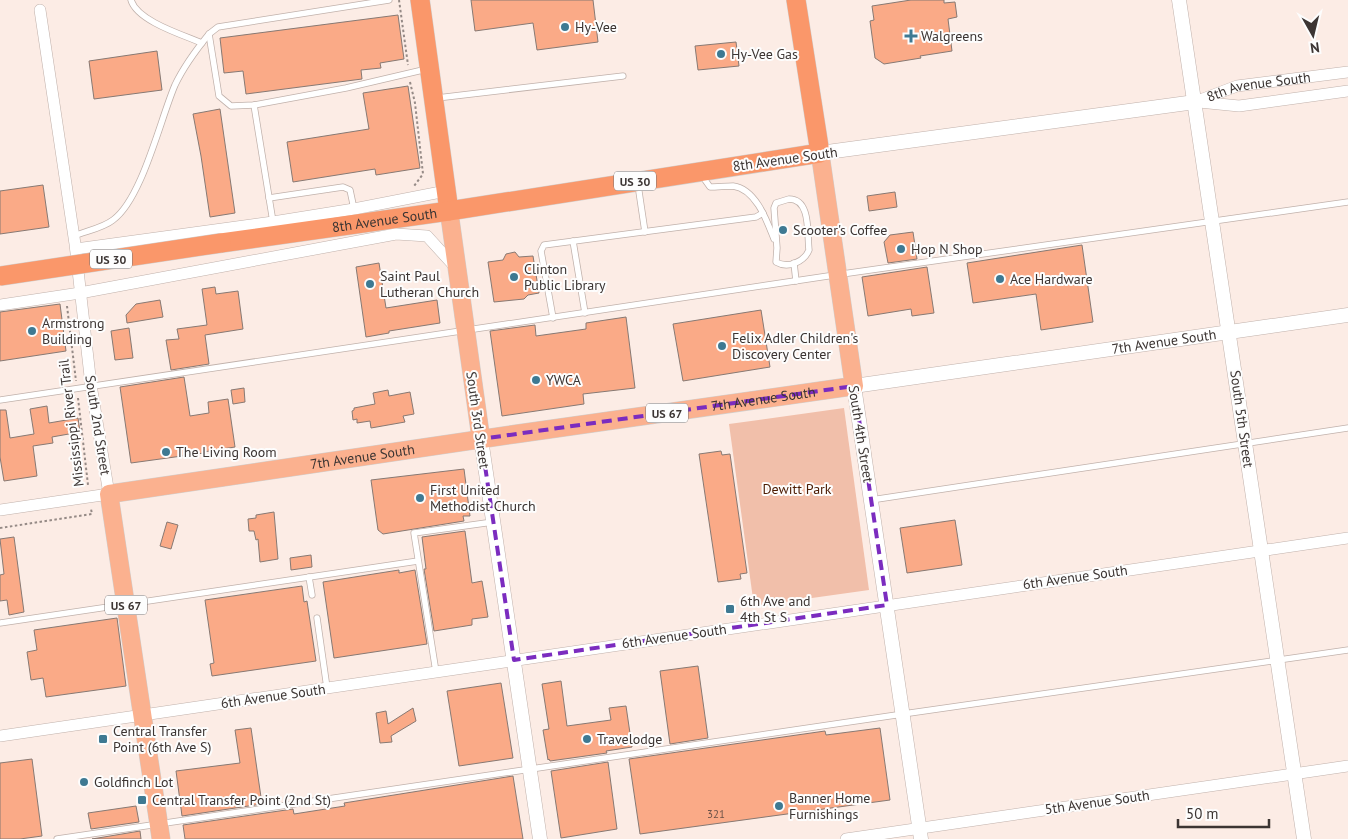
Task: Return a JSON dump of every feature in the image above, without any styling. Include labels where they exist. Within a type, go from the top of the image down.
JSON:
[{"type":"highway","name":"South 3rd Street","points":[[420,0],[449,211]]},
{"type":"highway","name":"South 4th Street","points":[[796,0],[820,154]]},
{"type":"highway","name":"8th Avenue South","points":[[0,276],[449,211],[637,180],[820,154]]},
{"type":"main road","name":"South 4th Street","points":[[820,154],[854,386]]},
{"type":"main road","name":"South 3rd Street","points":[[449,211],[481,439]]},
{"type":"main road","name":"7th Avenue South","points":[[109,494],[854,386]]},
{"type":"main road","name":"South 2nd Street","points":[[109,494],[160,831]]},
{"type":"street","name":"South 5th Street","points":[[1180,0],[1304,839]]},
{"type":"street","name":"South 2nd Street","points":[[40,10],[76,249],[91,385],[109,494]]},
{"type":"street","name":"8th Avenue South","points":[[820,154],[1195,102],[1237,86],[1348,72]]},
{"type":"street","points":[[1195,102],[1239,106],[1348,92]]},
{"type":"street","name":"8th Avenue South","points":[[76,249],[273,222],[446,191]]},
{"type":"street","name":"8th Avenue South","points":[[0,305],[80,293],[396,234],[427,236],[457,269]]},
{"type":"street","name":"7th Avenue South","points":[[854,386],[1348,315]]},
{"type":"street","name":"South 4th Street","points":[[854,386],[920,834]]},
{"type":"street","name":"South 3rd Street","points":[[481,439],[540,839]]},
{"type":"street","name":"7th Avenue South","points":[[0,510],[109,494]]},
{"type":"street","name":"6th Avenue South","points":[[0,736],[1348,538]]},
{"type":"street","name":"5th Avenue South","points":[[846,839],[920,834],[1348,766]]},
{"type":"lane","points":[[131,0],[139,13],[169,29],[202,43]]},
{"type":"lane","points":[[74,236],[112,222],[126,208],[139,180],[175,85],[190,58],[209,34],[218,28],[389,0]]},
{"type":"lane","points":[[209,34],[219,96],[231,106],[254,105],[409,75],[429,68]]},
{"type":"lane","points":[[433,99],[624,76]]},
{"type":"lane","points":[[254,105],[273,222]]},
{"type":"lane","points":[[704,170],[704,180],[710,187],[734,186],[742,188],[751,194],[766,217],[777,248]]},
{"type":"lane","points":[[637,180],[645,232]]},
{"type":"lane","points":[[269,198],[344,187],[350,190],[354,209]]},
{"type":"lane","points":[[795,199],[805,209],[809,250],[807,256],[800,262],[794,263],[779,264],[776,262],[777,248],[774,208],[780,200],[795,199]]},
{"type":"lane","points":[[0,400],[796,281],[1348,202]]},
{"type":"lane","points":[[553,318],[541,251],[544,246],[756,217],[763,213]]},
{"type":"lane","points":[[573,241],[585,313]]},
{"type":"lane","points":[[794,263],[796,281]]},
{"type":"lane","points":[[871,500],[1348,428]]},
{"type":"lane","points":[[436,672],[414,533],[493,522]]},
{"type":"lane","points":[[0,624],[418,561]]},
{"type":"lane","points":[[309,577],[312,595]]},
{"type":"lane","points":[[317,618],[327,688]]},
{"type":"lane","points":[[57,839],[160,831],[531,770],[1348,650]]},
{"type":"path","points":[[399,0],[409,75],[415,103],[423,174],[415,185],[409,189]]},
{"type":"path","name":"Mississippi River Trail","points":[[0,528],[92,514],[65,295]]},
{"type":"highlighted area","points":[[854,386],[887,605],[514,660],[481,439]]},
{"type":"green space","name":"Dewitt Park","points":[[844,408],[869,590],[754,606],[729,424]]},
{"type":"building","name":"Hy-Vee","points":[[471,0],[593,0],[598,42],[537,50],[533,23],[475,31]]},
{"type":"building","name":"Walgreens","points":[[911,0],[955,2],[957,17],[948,19],[952,51],[884,64],[875,58],[870,21],[874,20],[872,6]]},
{"type":"building","points":[[398,15],[404,59],[380,63],[381,68],[361,70],[362,79],[246,94],[243,71],[224,73],[220,38]]},
{"type":"building","points":[[736,42],[739,66],[698,70],[695,46]]},
{"type":"building","points":[[157,51],[162,90],[94,99],[89,61]]},
{"type":"building","points":[[408,86],[420,168],[376,175],[375,169],[293,182],[287,142],[369,129],[363,93]]},
{"type":"building","points":[[220,109],[235,213],[210,217],[193,114]]},
{"type":"building","points":[[43,185],[49,227],[0,234],[0,191]]},
{"type":"building","name":"Hop N Shop","points":[[895,192],[897,207],[869,211],[867,196]]},
{"type":"building","name":"Hop N Shop","points":[[913,232],[917,259],[888,263],[884,242],[890,235]]},
{"type":"building","points":[[1082,245],[1093,322],[1041,330],[1036,294],[973,303],[967,263]]},
{"type":"building","name":"Clinton Public Library","points":[[515,252],[519,257],[533,256],[539,293],[528,295],[524,299],[494,302],[488,262],[503,260],[506,254]]},
{"type":"building","name":"Saint Paul Lutheran Church","points":[[379,263],[386,308],[437,300],[440,323],[389,331],[389,333],[366,337],[356,267]]},
{"type":"building","points":[[927,267],[934,313],[912,316],[911,309],[868,316],[862,277]]},
{"type":"building","points":[[215,287],[216,294],[238,291],[243,329],[205,335],[209,364],[171,370],[166,340],[179,339],[177,329],[207,325],[202,289]]},
{"type":"building","points":[[160,300],[163,317],[127,323],[126,315],[136,304]]},
{"type":"building","name":"Armstrong Building","points":[[60,304],[66,351],[0,361],[0,312]]},
{"type":"building","name":"Felix Adler Children's Discovery Center","points":[[761,310],[770,367],[683,381],[673,324]]},
{"type":"building","points":[[626,317],[635,388],[583,394],[584,404],[502,416],[490,331],[535,325],[536,336],[586,329],[586,323]]},
{"type":"building","points":[[129,328],[133,358],[115,360],[111,331]]},
{"type":"building","points":[[184,377],[190,416],[209,413],[208,402],[228,399],[235,447],[131,463],[120,387]]},
{"type":"building","points":[[244,388],[245,402],[233,404],[231,390]]},
{"type":"building","points":[[388,390],[389,396],[410,392],[414,414],[403,416],[405,422],[371,428],[370,421],[357,423],[357,419],[353,420],[352,411],[354,408],[375,404],[373,393]]},
{"type":"building","points":[[47,406],[49,423],[78,418],[80,432],[52,437],[53,443],[33,446],[37,476],[4,481],[0,457],[0,410],[6,410],[10,438],[34,434],[30,409]]},
{"type":"building","points":[[721,451],[722,455],[730,454],[747,573],[740,574],[741,579],[718,582],[699,454]]},
{"type":"building","name":"First United Methodist Church","points":[[464,469],[470,516],[463,516],[464,521],[383,534],[378,530],[371,480]]},
{"type":"building","points":[[274,512],[278,559],[260,562],[258,539],[256,540],[254,531],[249,531],[248,519],[256,518],[256,515]]},
{"type":"building","points":[[955,520],[962,565],[907,573],[900,528]]},
{"type":"building","points":[[167,522],[178,525],[171,549],[160,546]]},
{"type":"building","points":[[465,531],[472,583],[482,581],[488,617],[472,619],[472,625],[434,631],[424,569],[426,569],[422,537]]},
{"type":"building","points":[[14,537],[24,612],[9,615],[7,600],[0,601],[0,575],[4,574],[0,539]]},
{"type":"building","points":[[311,555],[312,567],[291,570],[290,558]]},
{"type":"building","points":[[399,570],[399,573],[415,570],[427,644],[334,658],[323,582]]},
{"type":"building","points":[[302,586],[304,602],[307,601],[316,661],[212,676],[210,664],[214,663],[205,600]]},
{"type":"building","points":[[117,618],[126,686],[46,697],[43,678],[31,680],[27,652],[37,650],[34,630]]},
{"type":"building","points":[[698,666],[708,738],[670,744],[660,671]]},
{"type":"building","name":"Travelodge","points":[[561,681],[567,726],[611,720],[609,708],[626,706],[632,747],[606,751],[607,753],[548,760],[543,730],[549,729],[542,684]]},
{"type":"building","points":[[501,683],[513,758],[459,766],[447,691]]},
{"type":"building","points":[[413,708],[416,721],[391,736],[392,742],[380,743],[376,713],[386,711],[388,724]]},
{"type":"building","points":[[251,728],[262,804],[182,816],[176,771],[240,763],[235,730]]},
{"type":"building","points":[[880,728],[890,800],[640,834],[629,759],[825,731],[826,735]]},
{"type":"building","points":[[32,759],[42,836],[0,839],[0,763]]},
{"type":"building","points":[[608,762],[617,829],[561,838],[551,771]]},
{"type":"building","points":[[513,776],[523,839],[185,839],[183,825],[293,809],[294,814],[345,806],[344,803]]},
{"type":"building","points":[[136,806],[139,822],[91,829],[88,813]]},
{"type":"building","points":[[140,831],[141,839],[92,839]]},
{"type":"place","name":"Hy-Vee","points":[[565,27]]},
{"type":"place","name":"Walgreens","points":[[911,36]]},
{"type":"place","name":"Hy-Vee Gas","points":[[721,54]]},
{"type":"place","name":"Scooter's Coffee","points":[[783,230]]},
{"type":"place","name":"Hop N Shop","points":[[901,249]]},
{"type":"place","name":"Clinton Public Library","points":[[514,277]]},
{"type":"place","name":"Ace Hardware","points":[[1000,279]]},
{"type":"place","name":"Saint Paul Lutheran Church","points":[[370,284]]},
{"type":"place","name":"Armstrong Building","points":[[32,331]]},
{"type":"place","name":"Felix Adler Children's Discovery Center","points":[[722,346]]},
{"type":"place","name":"YWCA","points":[[536,380]]},
{"type":"place","name":"The Living Room","points":[[166,452]]},
{"type":"place","name":"First United Methodist Church","points":[[420,498]]},
{"type":"place","name":"6th Ave and 4th St S","points":[[730,609]]},
{"type":"place","name":"Central Transfer Point (6th Ave S)","points":[[103,739]]},
{"type":"place","name":"Travelodge","points":[[587,739]]},
{"type":"place","name":"Goldfinch Lot","points":[[84,782]]},
{"type":"place","name":"Central Transfer Point (2nd St)","points":[[142,800]]},
{"type":"place","name":"Banner Home Furnishings","points":[[779,806]]}]
